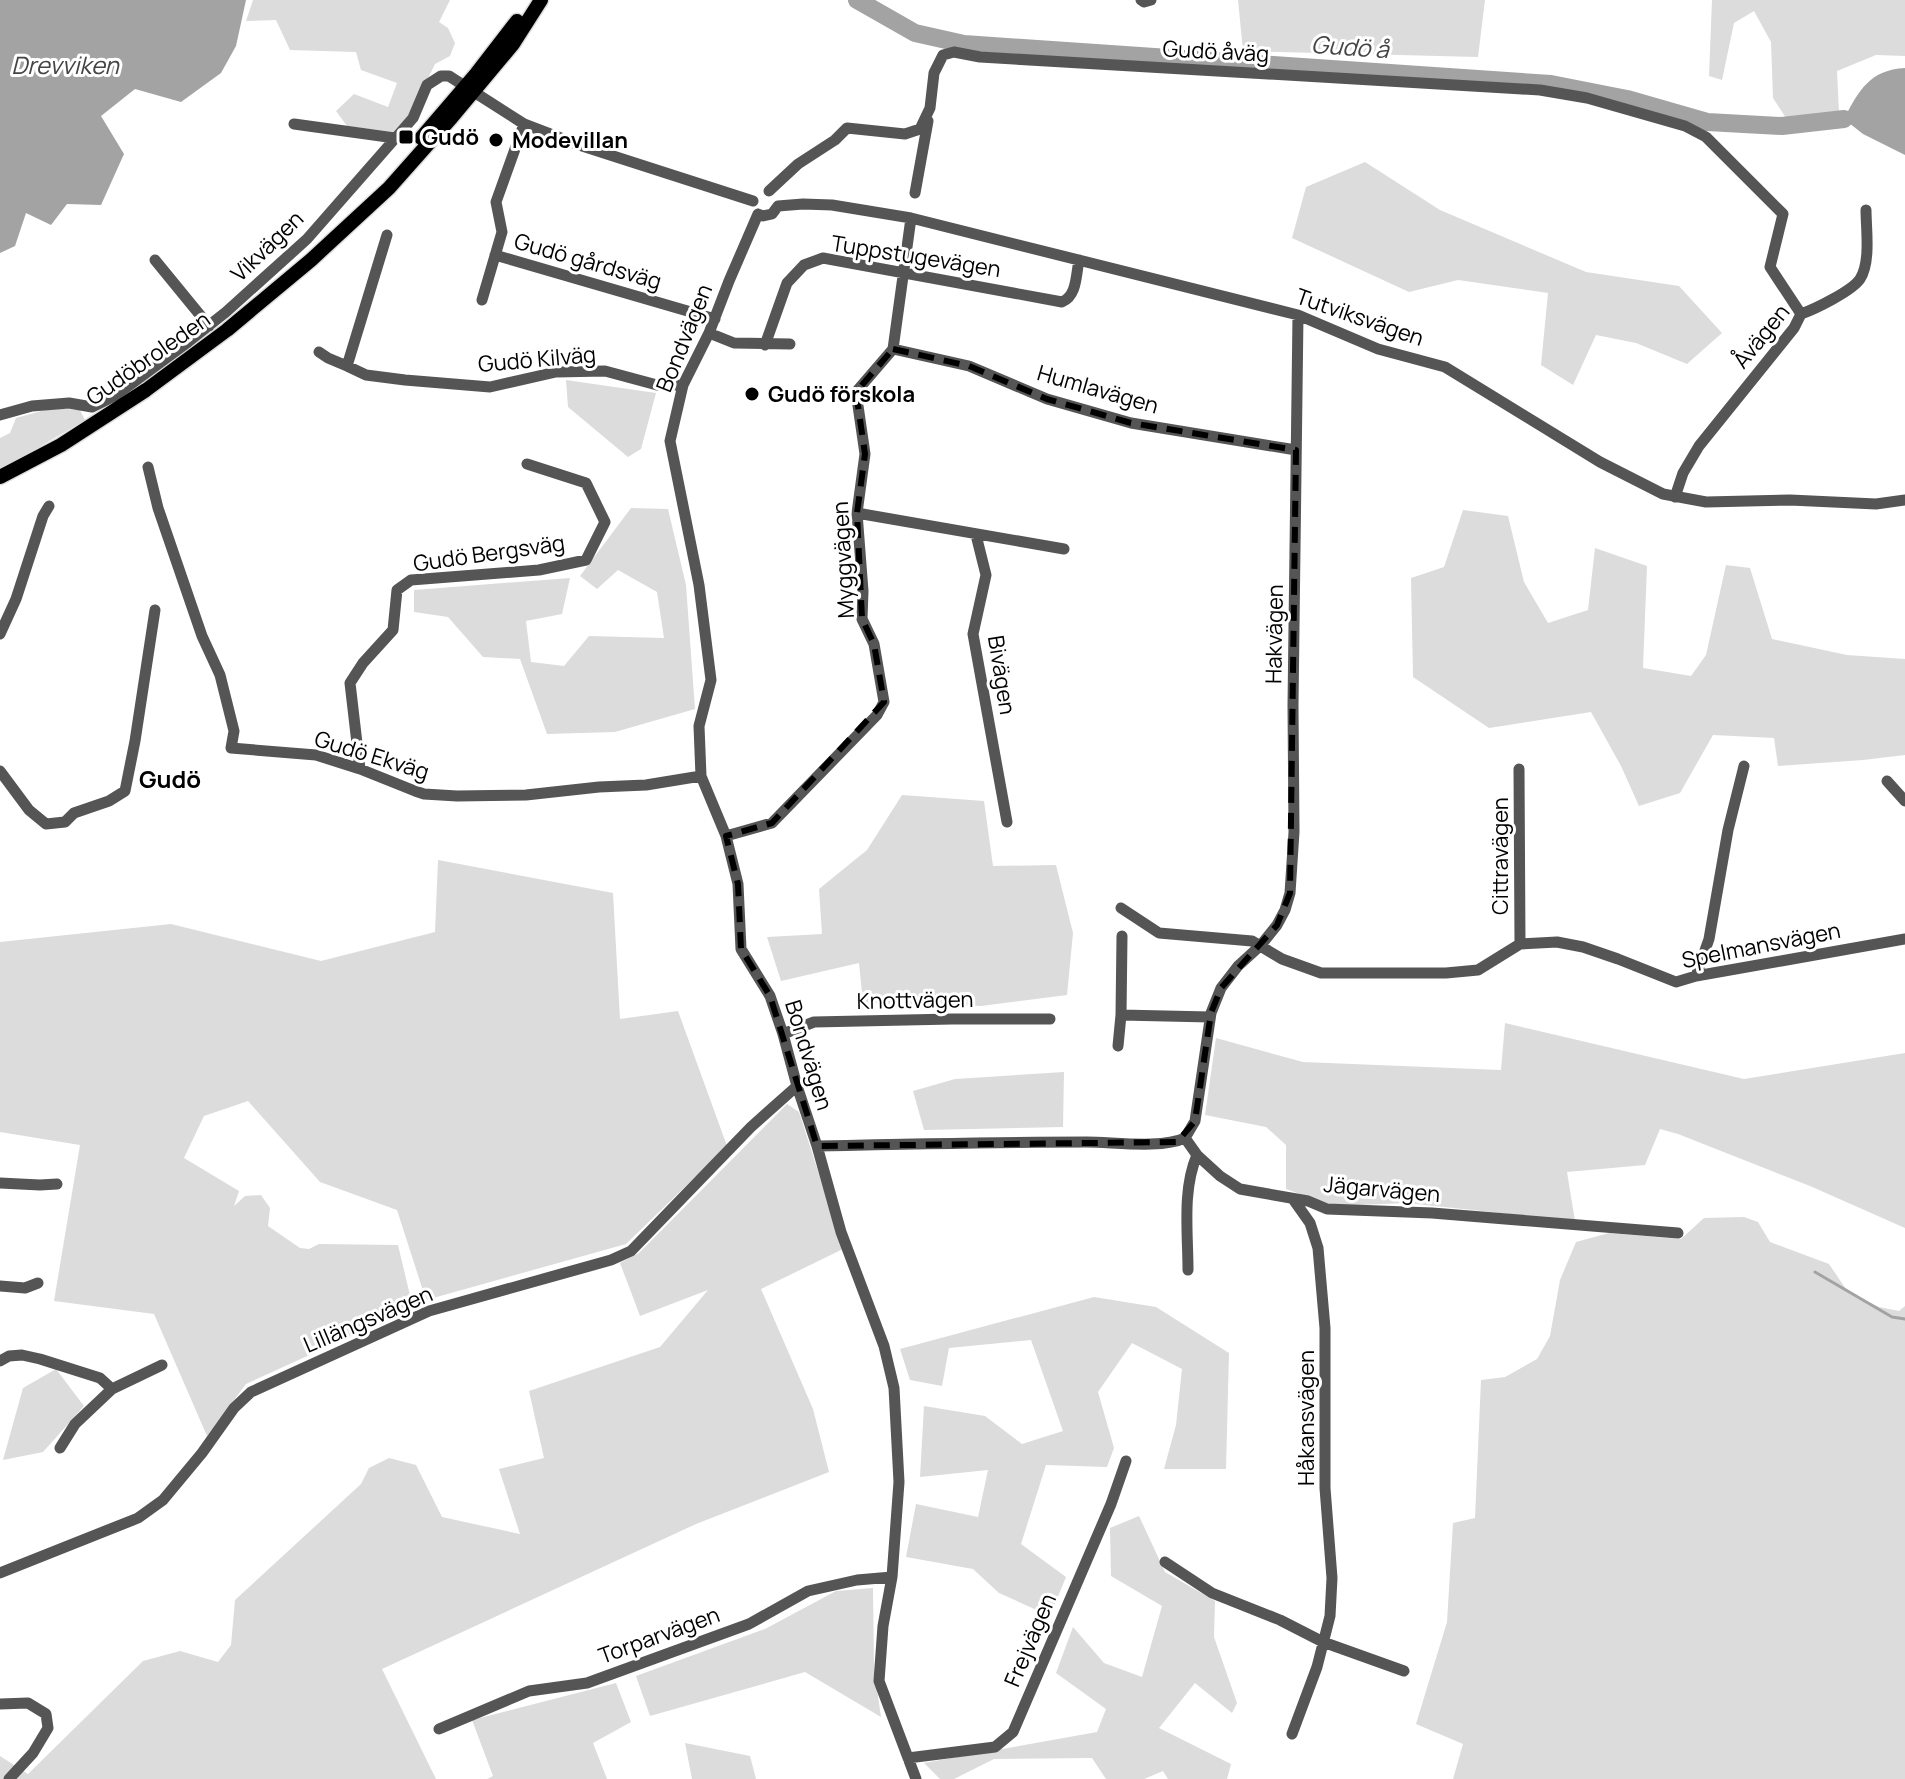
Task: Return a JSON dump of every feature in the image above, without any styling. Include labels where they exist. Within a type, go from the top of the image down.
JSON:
[{"type":"main road","name":"Gudöbroleden","points":[[469,89],[532,0]]},
{"type":"main road","name":"Gudöbroleden","points":[[0,477],[61,445],[146,390],[227,330],[311,260],[513,44],[541,0]]},
{"type":"street","points":[[1141,0],[1151,0]]},
{"type":"street","name":"Gudö åväg","points":[[930,108],[934,73],[943,55],[954,52],[980,57],[1540,90],[1587,98],[1685,126],[1706,137],[1783,214],[1770,267],[1801,314]]},
{"type":"street","name":"Vikvägen","points":[[0,415],[32,406],[69,403],[92,407],[116,395],[209,326],[307,239],[413,118],[427,85],[441,76],[449,76],[469,89]]},
{"type":"street","points":[[469,89],[524,124],[753,201]]},
{"type":"street","points":[[769,191],[776,196],[778,206],[772,214],[763,216],[755,210],[753,201],[758,193],[769,191],[798,164],[835,140],[847,128],[905,134],[920,129],[930,108]]},
{"type":"street","points":[[915,193],[930,108]]},
{"type":"street","points":[[294,124],[395,138]]},
{"type":"street","name":"Gudö gårdsväg","points":[[482,300],[502,232],[496,202],[524,124]]},
{"type":"street","name":"Tutviksvägen","points":[[778,206],[832,205],[911,218],[1298,315],[1378,349],[1445,367],[1600,462],[1663,494],[1706,502],[1790,500],[1876,504],[1905,500]]},
{"type":"street","name":"Åvägen","points":[[1675,497],[1683,473],[1699,446],[1794,328],[1801,314],[1822,306],[1860,279],[1867,257],[1866,210]]},
{"type":"street","name":"Bondvägen","points":[[758,214],[709,333],[683,385],[670,441],[699,585],[711,680],[699,726],[701,776],[726,836],[738,884],[741,949],[770,996],[841,1232],[884,1346],[894,1388],[899,1482],[892,1577],[883,1626],[879,1681],[916,1779]]},
{"type":"street","points":[[893,349],[911,218]]},
{"type":"street","points":[[347,366],[387,235]]},
{"type":"street","name":"Gudö gårdsväg","points":[[495,255],[715,319]]},
{"type":"street","name":"Tuppstugevägen","points":[[765,345],[787,283],[804,265],[823,258],[1062,302],[1073,293],[1079,260]]},
{"type":"street","points":[[155,260],[209,326]]},
{"type":"street","name":"Hakvägen","points":[[1185,1138],[1195,1121],[1210,1017],[1221,988],[1277,925],[1290,893],[1298,315]]},
{"type":"street","points":[[709,333],[734,343],[790,344]]},
{"type":"street","name":"Humlavägen","points":[[893,349],[969,366],[1047,399],[1131,423],[1296,450]]},
{"type":"street","name":"Myggvägen","points":[[726,836],[772,823],[877,715],[884,702],[874,644],[862,619],[857,513],[865,454],[856,392],[893,349]]},
{"type":"street","name":"Gudö Kilväg","points":[[319,352],[366,375],[405,380],[490,387],[556,372],[605,371],[657,385],[683,385]]},
{"type":"street","name":"Gudö Bergsväg","points":[[360,769],[350,683],[363,663],[393,630],[397,590],[411,580],[539,570],[586,560],[605,522],[586,483],[527,464]]},
{"type":"street","name":"Gudö Ekväg","points":[[148,467],[158,508],[202,636],[220,675],[234,731],[231,748],[316,755],[424,794],[457,796],[526,795],[646,785],[701,776]]},
{"type":"street","points":[[0,634],[16,599],[49,506]]},
{"type":"street","points":[[857,513],[1064,549]]},
{"type":"street","name":"Bivägen","points":[[976,535],[986,575],[973,634],[1007,822]]},
{"type":"street","points":[[0,771],[29,810],[46,824],[65,822],[74,813],[109,801],[125,791],[155,610]]},
{"type":"street","points":[[1696,976],[1709,939],[1728,830],[1744,766]]},
{"type":"street","name":"Cittravägen","points":[[1519,769],[1520,944]]},
{"type":"street","points":[[1887,781],[1905,801]]},
{"type":"street","points":[[1121,908],[1159,933],[1252,941],[1261,945]]},
{"type":"street","points":[[1118,1046],[1122,936]]},
{"type":"street","name":"Spelmansvägen","points":[[1261,945],[1282,959],[1321,973],[1357,974],[1478,970],[1520,944],[1557,942],[1583,947],[1676,982],[1905,939]]},
{"type":"street","points":[[1121,1015],[1210,1017]]},
{"type":"street","name":"Knottvägen","points":[[783,1034],[814,1022],[1050,1019]]},
{"type":"street","name":"Lillängsvägen","points":[[0,1573],[138,1518],[163,1500],[234,1408],[251,1392],[429,1311],[611,1260],[631,1251],[751,1127],[797,1086]]},
{"type":"street","points":[[817,1146],[1088,1142],[1162,1144],[1185,1138]]},
{"type":"street","name":"Jägarvägen","points":[[1185,1138],[1197,1155],[1240,1189],[1308,1201],[1327,1209],[1432,1213],[1678,1233]]},
{"type":"street","points":[[1188,1270],[1188,1187],[1197,1155]]},
{"type":"street","points":[[0,1183],[57,1184]]},
{"type":"street","name":"Håkansvägen","points":[[1292,1734],[1317,1667],[1330,1616],[1332,1578],[1325,1488],[1325,1328],[1318,1248],[1310,1223],[1293,1199]]},
{"type":"street","points":[[0,1286],[25,1288],[38,1283]]},
{"type":"street","points":[[0,1361],[9,1356],[22,1355],[40,1359],[100,1378],[112,1389]]},
{"type":"street","points":[[60,1448],[75,1424],[112,1389],[162,1365]]},
{"type":"street","name":"Frejvägen","points":[[908,1758],[995,1747],[1013,1732],[1111,1504],[1126,1461]]},
{"type":"street","points":[[1165,1562],[1212,1593],[1280,1620],[1323,1642],[1404,1671]]},
{"type":"street","name":"Torparvägen","points":[[439,1729],[529,1691],[587,1683],[749,1624],[808,1591],[857,1580],[892,1577]]},
{"type":"street","points":[[0,1704],[28,1703],[46,1714],[48,1728],[33,1753],[9,1779]]},
{"type":"highlighted area","points":[[893,349],[969,366],[1047,399],[1131,423],[1296,450],[1290,893],[1277,925],[1221,988],[1211,1013],[1195,1121],[1177,1142],[817,1146],[770,996],[741,949],[738,884],[726,836],[772,823],[884,702],[874,644],[862,619],[857,513],[865,454],[856,392]]},
{"type":"shaded area","points":[[253,0],[450,0],[439,22],[448,28],[455,43],[450,56],[435,64],[411,113],[393,132],[347,126],[336,111],[354,94],[388,107],[397,83],[361,70],[356,52],[290,50],[276,20],[246,21]]},
{"type":"shaded area","points":[[1238,0],[1485,0],[1478,57],[1243,51]]},
{"type":"shaded area","points":[[1712,0],[1905,0],[1905,56],[1876,55],[1837,71],[1839,113],[1786,118],[1773,98],[1771,42],[1754,11],[1734,23],[1722,80],[1709,76]]},
{"type":"shaded area","points":[[1365,162],[1440,210],[1586,272],[1679,286],[1722,333],[1687,364],[1636,343],[1596,335],[1573,385],[1541,365],[1548,293],[1458,280],[1409,292],[1292,238],[1306,187]]},
{"type":"shaded area","points":[[566,380],[656,393],[641,449],[628,457],[568,407]]},
{"type":"shaded area","points":[[52,408],[80,410],[85,420],[0,470],[0,438],[10,433],[16,418]]},
{"type":"shaded area","points":[[631,508],[668,509],[686,585],[695,709],[615,732],[547,734],[520,659],[483,657],[448,617],[414,612],[414,590],[570,578],[562,614],[526,621],[531,662],[564,666],[589,636],[664,638],[657,592],[618,570],[597,589],[580,576]]},
{"type":"shaded area","points":[[1463,510],[1508,516],[1524,582],[1548,623],[1588,610],[1595,548],[1647,566],[1643,668],[1691,676],[1706,655],[1726,565],[1750,568],[1772,639],[1847,655],[1905,659],[1905,755],[1778,766],[1774,738],[1713,735],[1680,793],[1639,806],[1591,712],[1489,728],[1413,677],[1411,578],[1444,567]]},
{"type":"shaded area","points":[[902,795],[984,801],[993,866],[1056,865],[1073,933],[1067,995],[981,1006],[863,1003],[859,963],[781,981],[767,937],[822,934],[819,889],[867,850]]},
{"type":"shaded area","points":[[438,860],[613,893],[620,1019],[678,1011],[727,1146],[626,1244],[426,1300],[397,1210],[320,1182],[248,1101],[204,1116],[184,1158],[239,1191],[234,1206],[245,1196],[261,1195],[270,1208],[268,1226],[300,1248],[309,1249],[319,1244],[398,1245],[413,1308],[246,1384],[207,1436],[154,1314],[54,1301],[80,1145],[0,1132],[0,942],[171,924],[321,961],[435,932]]},
{"type":"shaded area","points":[[1505,1023],[1744,1079],[1905,1053],[1905,1228],[1810,1186],[1660,1129],[1645,1165],[1567,1172],[1575,1221],[1407,1203],[1333,1206],[1286,1189],[1286,1145],[1266,1127],[1205,1115],[1216,1038],[1303,1062],[1501,1070]]},
{"type":"shaded area","points":[[1064,1072],[1063,1127],[924,1130],[913,1091],[955,1079]]},
{"type":"shaded area","points":[[787,1104],[799,1112],[843,1249],[761,1289],[813,1409],[829,1472],[696,1524],[382,1669],[436,1779],[0,1779],[0,1756],[28,1774],[143,1661],[180,1651],[218,1662],[231,1645],[235,1600],[361,1484],[369,1468],[389,1458],[416,1465],[442,1517],[520,1534],[499,1469],[544,1458],[529,1391],[660,1347],[708,1290],[640,1316],[620,1263],[639,1253]]},
{"type":"shaded area","points":[[1744,1217],[1758,1222],[1770,1242],[1829,1264],[1848,1292],[1879,1307],[1899,1311],[1905,1306],[1905,1779],[1453,1779],[1463,1744],[1416,1724],[1447,1622],[1453,1523],[1475,1518],[1481,1380],[1505,1377],[1537,1359],[1550,1336],[1560,1280],[1576,1242],[1609,1233],[1681,1239],[1704,1218]]},
{"type":"shaded area","points":[[1094,1297],[1156,1307],[1229,1353],[1226,1469],[1164,1469],[1176,1425],[1182,1369],[1132,1343],[1098,1392],[1114,1448],[1107,1467],[1046,1465],[1021,1544],[1066,1577],[1050,1616],[999,1593],[973,1569],[906,1557],[916,1504],[978,1517],[988,1470],[920,1477],[924,1406],[985,1416],[1022,1444],[1063,1431],[1031,1340],[949,1348],[942,1386],[910,1380],[900,1349]]},
{"type":"shaded area","points":[[56,1369],[84,1406],[43,1452],[3,1460],[23,1388]]},
{"type":"shaded area","points":[[1139,1516],[1165,1572],[1215,1601],[1214,1637],[1237,1703],[1232,1713],[1195,1683],[1159,1728],[1231,1764],[1227,1779],[1168,1779],[1163,1771],[1144,1779],[1106,1779],[1092,1758],[994,1759],[954,1779],[940,1779],[924,1763],[1097,1732],[1106,1709],[1056,1673],[1073,1627],[1104,1663],[1142,1677],[1162,1606],[1111,1576],[1110,1528]]},
{"type":"shaded area","points":[[873,1588],[874,1668],[881,1717],[805,1672],[650,1716],[636,1676],[765,1629],[836,1591]]},
{"type":"shaded area","points":[[616,1683],[631,1722],[593,1743],[607,1779],[487,1779],[493,1776],[472,1720]]},
{"type":"shaded area","points":[[685,1743],[750,1756],[756,1779],[692,1779]]},
{"type":"water","name":"Drevviken","points":[[0,0],[246,0],[236,46],[221,73],[181,102],[135,89],[101,116],[124,154],[101,205],[67,204],[51,225],[26,213],[15,246],[0,253]]},
{"type":"water","points":[[1905,68],[1905,155],[1863,134],[1844,119],[1855,99],[1874,77]]},
{"type":"waterway","name":"Gudö å","points":[[857,0],[915,33],[964,44],[1551,84],[1627,99],[1707,122],[1782,126],[1844,119]]},
{"type":"waterway","points":[[1815,1272],[1892,1317],[1905,1319]]},
{"type":"place","name":"Gudö","points":[[406,137]]},
{"type":"place","name":"Modevillan","points":[[496,140]]},
{"type":"place","name":"Gudö förskola","points":[[752,394]]},
{"type":"district","name":"Gudö","points":[[170,778]]}]
